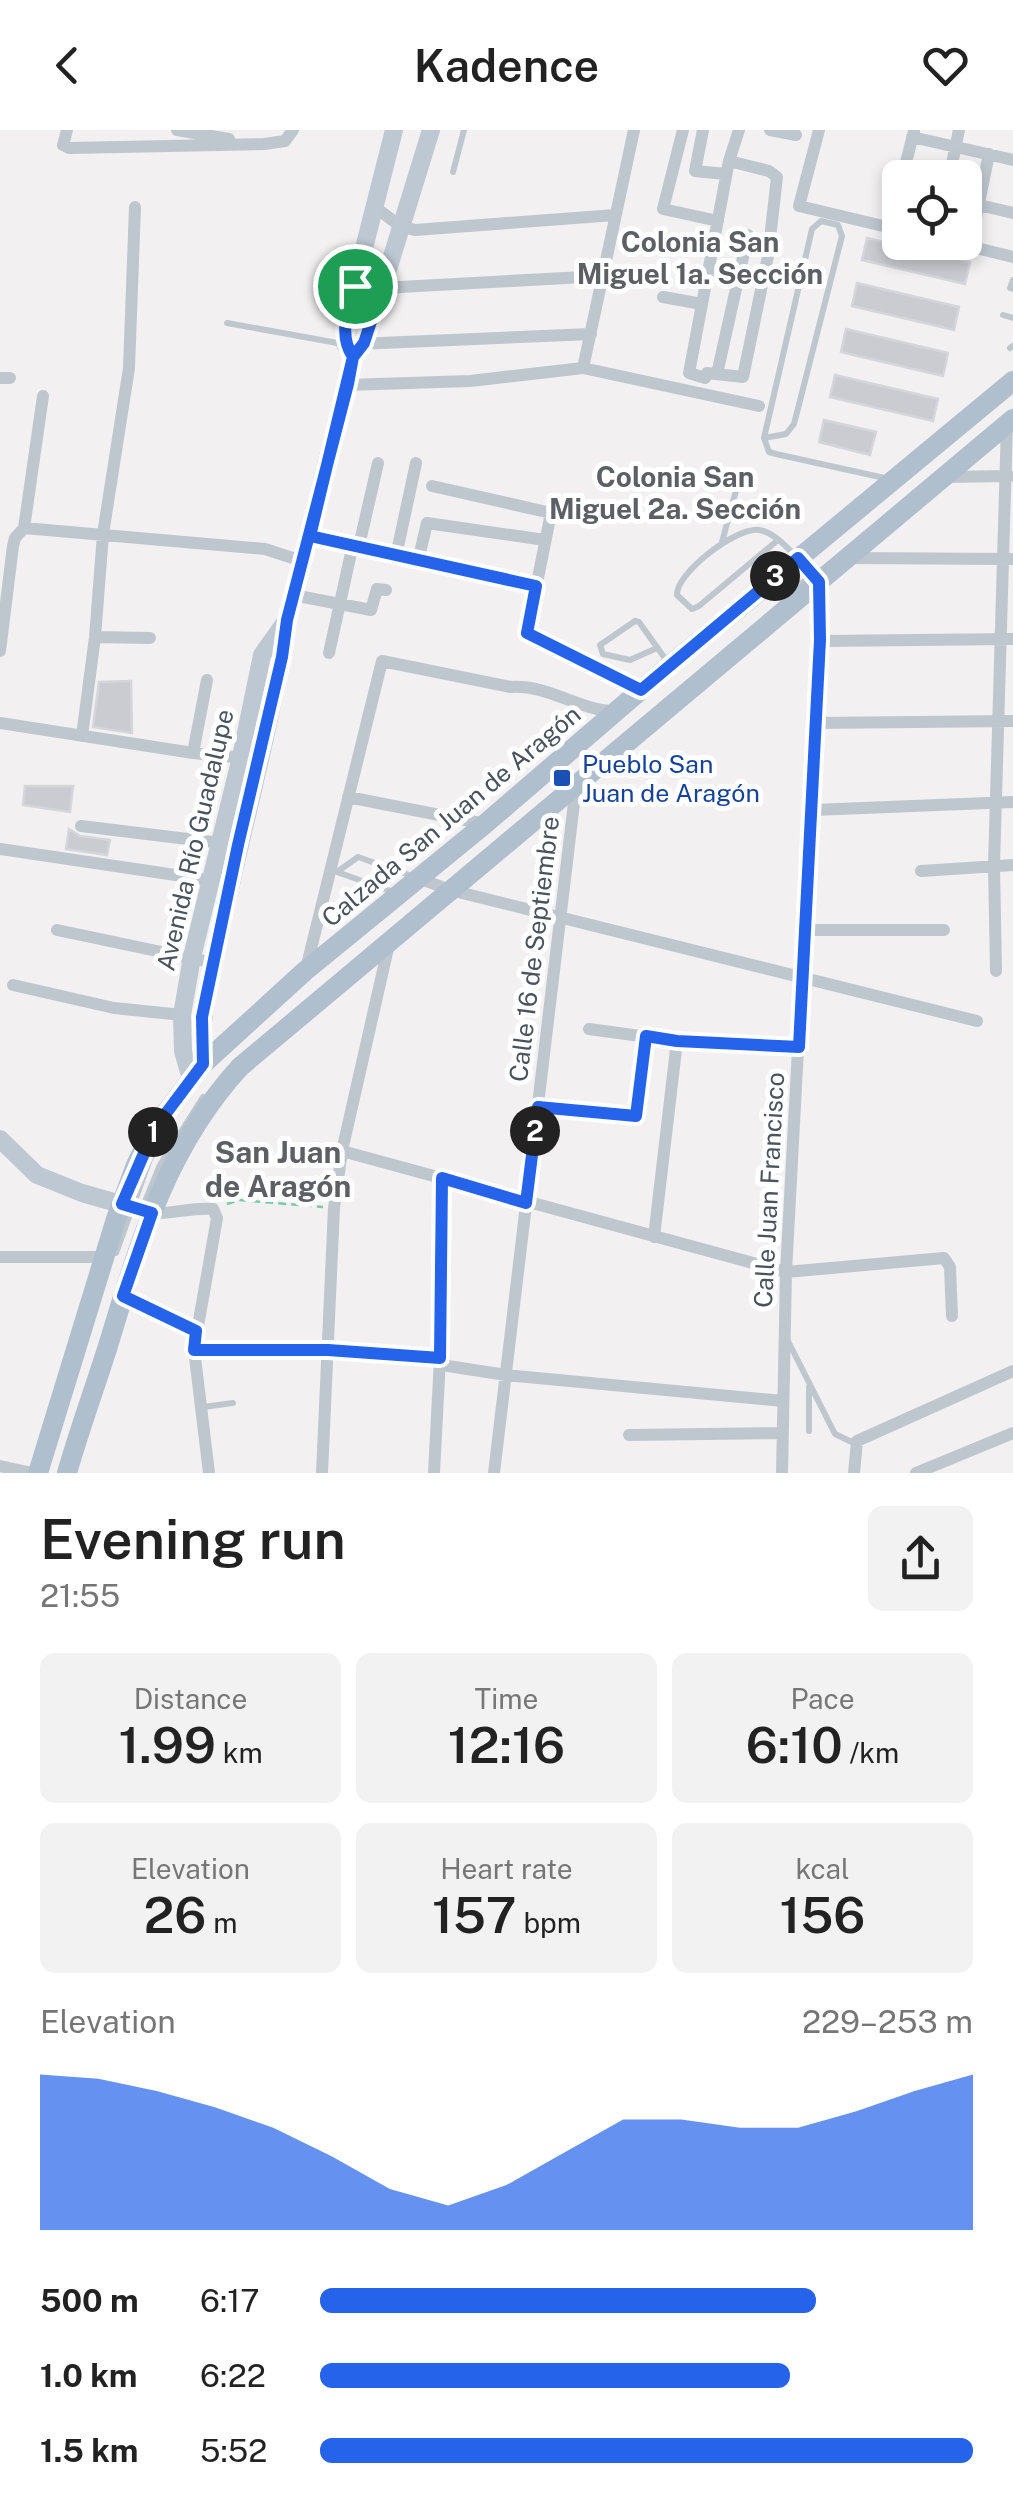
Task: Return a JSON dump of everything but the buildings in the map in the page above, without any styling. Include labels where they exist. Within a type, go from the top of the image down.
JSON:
[{"type":"main road","name":"Calzada San Juan de Aragón","points":[[137,1208],[155,1128],[197,1072],[305,971],[399,894],[434,885],[573,786],[808,570],[892,480],[1013,381]]},
{"type":"main road","name":"Calzada San Juan de Aragón","points":[[137,1208],[166,1175],[186,1136],[240,1067],[389,941],[485,824],[641,690],[663,657],[808,570],[848,558],[1011,418]]},
{"type":"main road","points":[[35,1473],[106,1257],[137,1208]]},
{"type":"main road","points":[[64,1473],[123,1296],[137,1208]]},
{"type":"street","points":[[67,130],[64,144],[68,148],[264,144],[285,141],[293,130]]},
{"type":"street","points":[[178,130],[264,144]]},
{"type":"street","name":"Avenida Río Guadalupe","points":[[354,348],[344,324],[394,130]]},
{"type":"street","name":"Avenida Río Guadalupe","points":[[197,1072],[202,1017],[238,845],[262,655],[287,620],[354,348],[382,288],[431,130]]},
{"type":"street","points":[[583,368],[634,130]]},
{"type":"street","points":[[683,130],[664,209],[718,221]]},
{"type":"street","points":[[703,130],[695,172],[728,167],[777,176],[768,256],[742,377],[707,373],[705,378],[690,374],[728,167],[739,130]]},
{"type":"street","points":[[819,130],[799,206],[882,225]]},
{"type":"street","points":[[952,160],[959,130]]},
{"type":"street","points":[[906,160],[913,134],[1013,160]]},
{"type":"street","points":[[982,185],[989,154]]},
{"type":"street","points":[[375,206],[400,226],[415,230],[615,215]]},
{"type":"street","points":[[82,736],[103,534],[131,334],[135,207]]},
{"type":"street","points":[[982,207],[1013,212]]},
{"type":"street","points":[[717,374],[748,235]]},
{"type":"street","points":[[982,250],[1013,257]]},
{"type":"street","points":[[355,286],[382,288],[602,276]]},
{"type":"street","points":[[663,298],[702,304]]},
{"type":"street","points":[[354,348],[591,334]]},
{"type":"street","points":[[348,384],[470,381],[583,368],[759,406]]},
{"type":"street","points":[[0,651],[13,546],[24,528],[42,396]]},
{"type":"street","points":[[996,971],[995,802],[1006,721],[1011,418]]},
{"type":"street","points":[[329,653],[338,603],[378,464]]},
{"type":"street","points":[[396,556],[416,464]]},
{"type":"street","points":[[943,477],[1010,476]]},
{"type":"street","points":[[432,486],[551,512],[527,633],[641,690]]},
{"type":"street","points":[[418,561],[427,523],[545,540]]},
{"type":"street","points":[[24,528],[265,549],[302,561]]},
{"type":"street","points":[[310,536],[536,586]]},
{"type":"street","points":[[848,558],[1008,558]]},
{"type":"street","name":"Calle Juan Francisco","points":[[782,1473],[786,1272],[820,640],[808,570]]},
{"type":"street","points":[[293,595],[371,610],[378,588],[386,590]]},
{"type":"street","points":[[95,637],[150,638]]},
{"type":"street","points":[[820,640],[1007,639]]},
{"type":"street","points":[[305,971],[334,872],[382,662],[511,688],[530,688],[601,711],[615,711]]},
{"type":"street","points":[[192,753],[206,680]]},
{"type":"street","points":[[816,723],[1006,721]]},
{"type":"street","points":[[0,723],[192,753],[250,758]]},
{"type":"street","name":"Avenida Río Guadalupe","points":[[197,1072],[183,1051],[182,1015],[208,880],[250,758]]},
{"type":"street","name":"Calle 16 de Septiembre","points":[[494,1473],[562,916],[573,786]]},
{"type":"street","points":[[348,798],[485,824]]},
{"type":"street","points":[[813,810],[1013,802]]},
{"type":"street","points":[[80,826],[238,845]]},
{"type":"street","points":[[0,849],[208,880]]},
{"type":"street","points":[[922,871],[1013,864]]},
{"type":"street","points":[[434,885],[978,1021]]},
{"type":"street","points":[[56,930],[214,963]]},
{"type":"street","points":[[805,930],[944,930]]},
{"type":"street","points":[[322,1473],[334,1208],[342,1150],[389,941]]},
{"type":"street","points":[[13,985],[114,1008],[182,1015]]},
{"type":"street","points":[[589,1029],[677,1041],[799,1047]]},
{"type":"street","points":[[538,1107],[636,1116],[646,1036]]},
{"type":"street","points":[[654,1237],[677,1041]]},
{"type":"street","points":[[0,1139],[37,1175],[137,1208],[214,1211],[194,1350],[209,1473]]},
{"type":"street","points":[[342,1150],[786,1272],[944,1258],[950,1266],[952,1316]]},
{"type":"street","points":[[434,1473],[442,1178]]},
{"type":"street","points":[[0,1256],[106,1257]]},
{"type":"street","points":[[123,1296],[196,1331]]},
{"type":"street","points":[[194,1350],[328,1350],[440,1358],[448,1366],[506,1375],[784,1401]]},
{"type":"street","points":[[854,1473],[856,1443],[1013,1371]]},
{"type":"street","points":[[916,1473],[1013,1433]]},
{"type":"street","points":[[629,1435],[783,1434]]},
{"type":"street","points":[[0,1466],[35,1473]]},
{"type":"lane","points":[[453,172],[464,130]]},
{"type":"lane","points":[[764,438],[786,434],[794,424],[842,236],[838,225],[821,222],[812,229],[764,438],[770,452],[776,454],[892,480]]},
{"type":"lane","points":[[1013,280],[1013,289]]},
{"type":"lane","points":[[1003,315],[1013,318]]},
{"type":"lane","points":[[226,324],[354,348]]},
{"type":"lane","points":[[64,1473],[150,1158],[179,1107],[220,1057],[434,885],[1013,392]]},
{"type":"lane","points":[[47,1473],[137,1208],[176,1138],[228,1067],[434,885],[808,570],[840,554],[1011,418]]},
{"type":"lane","points":[[722,542],[740,476]]},
{"type":"lane","points":[[778,540],[699,606],[686,606],[678,595],[679,583],[722,542],[755,530],[778,540],[808,570]]},
{"type":"lane","points":[[635,621],[663,657],[630,660],[602,654],[600,645],[635,621]]},
{"type":"lane","points":[[334,872],[358,857],[434,885]]},
{"type":"lane","points":[[334,872],[399,894]]},
{"type":"lane","points":[[785,1336],[835,1434],[856,1443]]},
{"type":"lane","points":[[809,1386],[809,1432]]},
{"type":"lane","points":[[202,1408],[233,1403]]},
{"type":"path","points":[[214,1211],[239,1200],[334,1208]]},
{"type":"place","name":"Pueblo San Juan de Aragón","points":[[562,778]]},
{"type":"district","name":"Colonia San Miguel 1a. Sección","points":[[700,258]]},
{"type":"district","name":"Colonia San Miguel 2a. Sección","points":[[675,493]]},
{"type":"district","name":"San Juan de Aragón","points":[[278,1170]]},
{"type":"route","points":[[355,286],[344,324],[345,344],[353,357],[348,384],[310,536],[287,620],[238,845],[202,1017],[203,1064],[155,1128],[122,1204],[152,1213],[123,1296],[196,1331],[194,1350],[328,1350],[440,1358],[442,1178],[526,1203],[538,1107],[636,1116],[646,1036],[799,1047],[813,810],[819,582],[798,558],[641,690],[527,633],[536,586],[310,536],[353,357],[364,343],[382,288],[355,286]]}]
